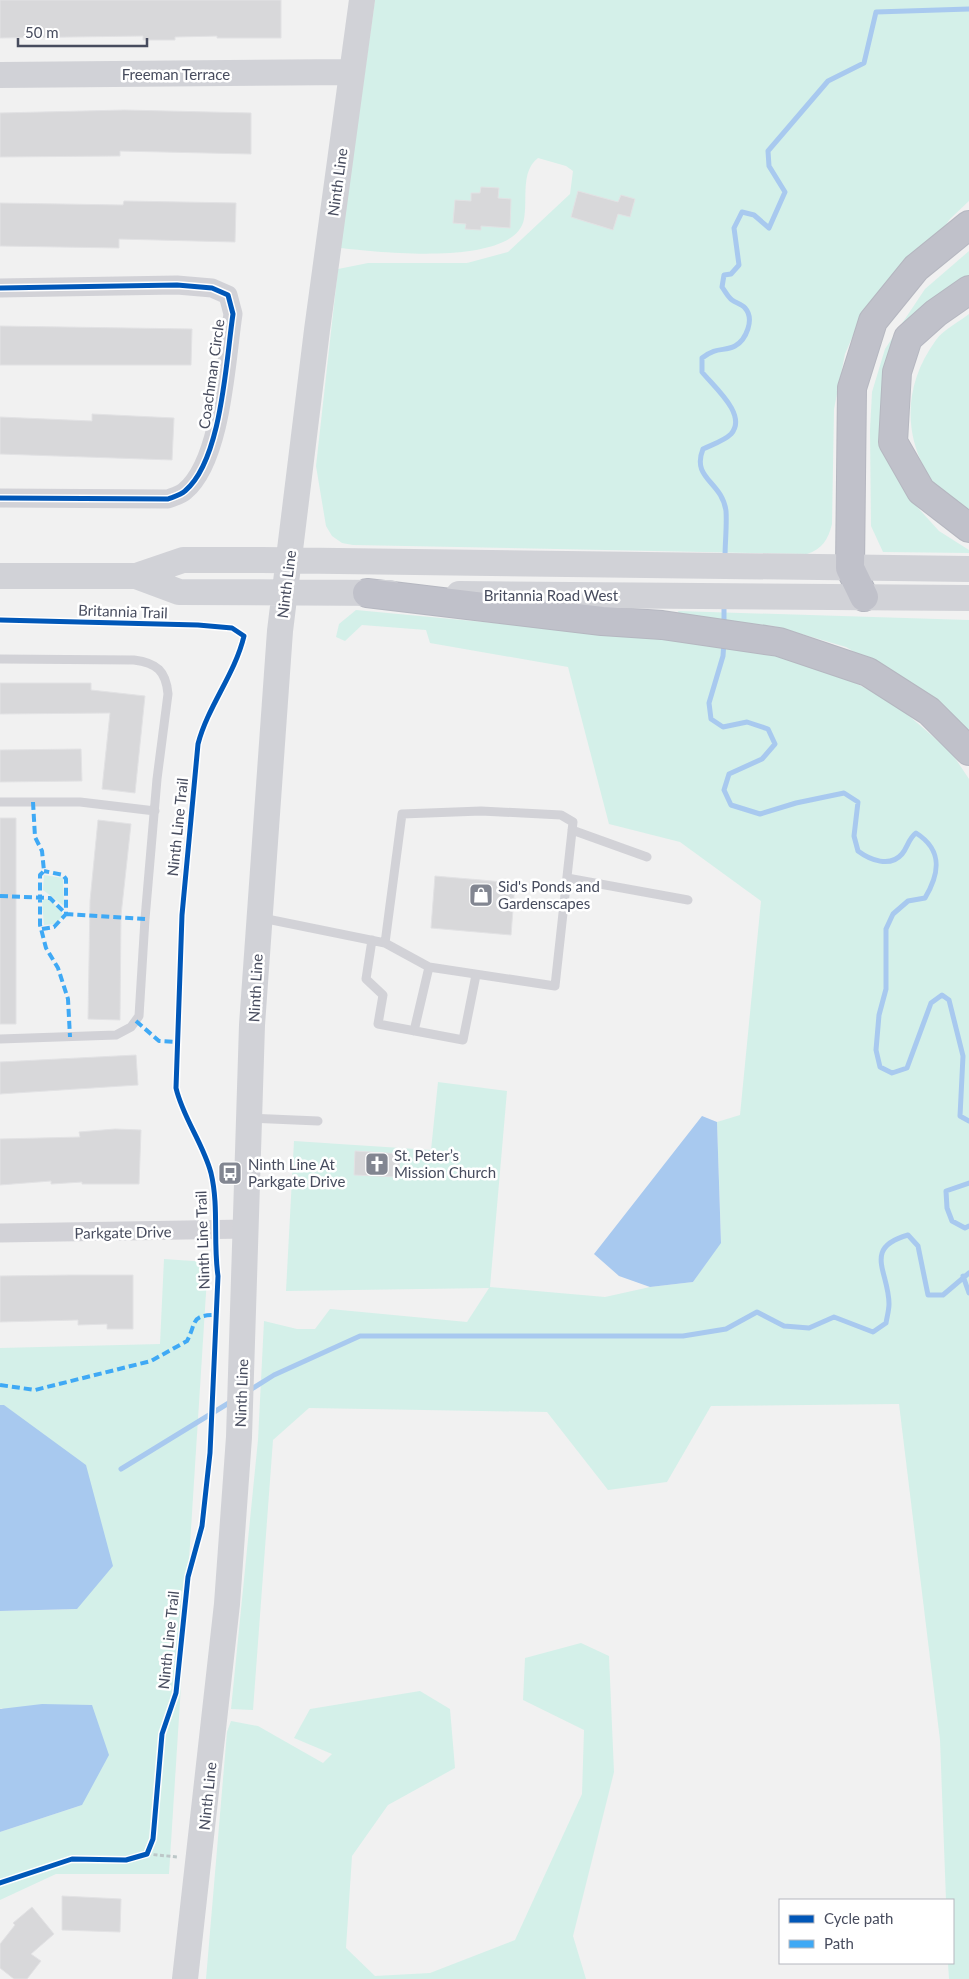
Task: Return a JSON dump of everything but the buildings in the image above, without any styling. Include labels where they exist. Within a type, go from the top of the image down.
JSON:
[{"type":"highway","points":[[864,597],[850,568],[852,388],[873,321],[916,268],[969,225]]},
{"type":"highway","points":[[969,290],[936,313],[908,338],[897,372],[893,442],[920,491],[969,528]]},
{"type":"highway","points":[[368,593],[602,621],[662,625],[779,642],[868,672],[929,711],[969,751]]},
{"type":"main road","name":"Ninth Line","points":[[185,1979],[200,1859],[227,1604],[240,1437],[252,1025],[280,631],[362,0]]},
{"type":"main road","name":"Freeman Terrace","points":[[0,74],[352,72]]},
{"type":"main road","name":"Britannia Road West","points":[[0,576],[136,576],[183,560],[969,569]]},
{"type":"main road","name":"Britannia Road West","points":[[136,576],[179,592],[969,598]]},
{"type":"street","name":"Coachman Circle","points":[[0,288],[177,285],[212,288],[228,295],[233,314],[216,435],[195,480],[185,492],[168,499],[0,498]]},
{"type":"street","name":"Parkgate Drive","points":[[0,1233],[247,1229]]},
{"type":"lane","points":[[0,659],[134,660],[150,662],[160,668],[167,682],[168,694],[145,919],[142,993],[139,1016],[131,1027],[116,1035],[0,1039]]},
{"type":"lane","points":[[0,802],[80,802],[155,811]]},
{"type":"lane","points":[[259,917],[385,943],[429,966],[476,975],[555,986],[573,822],[561,815],[481,811],[402,814],[385,943]]},
{"type":"lane","points":[[572,830],[648,857]]},
{"type":"lane","points":[[567,878],[688,900]]},
{"type":"lane","points":[[372,940],[366,979],[383,995],[378,1024],[463,1040],[476,975]]},
{"type":"lane","points":[[414,1031],[429,966]]},
{"type":"lane","points":[[250,1118],[318,1121]]},
{"type":"path","points":[[144,1856],[151,1847]]},
{"type":"path","points":[[144,1856],[200,1859]]},
{"type":"green space","points":[[375,0],[969,0],[969,201],[950,219],[937,237],[858,324],[845,354],[834,409],[832,524],[829,535],[820,547],[807,554],[353,545],[342,543],[332,536],[326,526],[316,466],[338,269],[368,263],[467,263],[508,252],[570,194],[573,171],[566,166],[538,158],[532,164],[527,178],[524,219],[515,234],[497,245],[472,251],[412,254],[340,248]]},
{"type":"green space","points":[[969,251],[969,282],[887,382],[910,499],[939,531],[969,550],[969,553],[883,552],[871,526],[870,430],[872,392],[885,349],[925,289]]},
{"type":"green space","points":[[969,314],[969,517],[948,500],[932,480],[920,459],[913,436],[911,412],[914,387],[922,363],[939,336]]},
{"type":"green space","points":[[356,610],[698,642],[761,651],[832,671],[894,703],[951,752],[969,779],[969,1979],[949,1979],[948,1964],[954,1964],[954,1899],[946,1899],[940,1740],[899,1404],[711,1406],[667,1482],[608,1490],[547,1412],[309,1408],[273,1440],[253,1710],[231,1709],[258,1440],[264,1321],[297,1329],[315,1329],[330,1309],[467,1322],[489,1288],[286,1291],[294,1141],[431,1150],[438,1082],[507,1091],[490,1287],[605,1297],[650,1287],[693,1282],[721,1241],[717,1122],[740,1115],[761,901],[680,842],[609,824],[568,667],[430,643],[426,630],[362,625],[345,641],[336,637],[339,624]]},
{"type":"green space","points":[[678,611],[969,620],[969,737],[925,694],[846,647],[774,626],[680,616]]},
{"type":"green space","points":[[44,875],[63,878],[64,906],[43,890]]},
{"type":"green space","points":[[45,899],[51,900],[62,913],[62,917],[55,924],[44,925],[42,901]]},
{"type":"green space","points":[[164,1259],[208,1262],[169,1874],[56,1874],[0,1900],[0,1832],[82,1805],[2,1708],[0,1709],[0,1611],[77,1609],[4,1405],[0,1405],[0,1348],[160,1344]]},
{"type":"green space","points":[[581,1643],[609,1656],[614,1772],[573,1936],[586,1979],[206,1979],[227,1732],[231,1721],[258,1726],[323,1763],[332,1754],[294,1738],[310,1709],[420,1691],[450,1709],[455,1768],[388,1805],[352,1856],[346,1948],[375,1976],[430,1973],[515,1940],[582,1794],[584,1730],[523,1700],[525,1658]]},
{"type":"water","points":[[702,1116],[717,1122],[721,1243],[693,1282],[650,1287],[619,1276],[594,1254]]},
{"type":"water","points":[[0,1405],[4,1405],[86,1465],[113,1566],[77,1609],[0,1611]]},
{"type":"water","points":[[42,1704],[92,1705],[109,1755],[82,1805],[0,1832],[0,1709]]},
{"type":"waterway","points":[[725,558],[726,511],[719,493],[704,474],[700,459],[703,449],[731,434],[735,426],[735,418],[721,393],[702,372],[702,358],[712,352],[735,346],[743,339],[748,329],[748,313],[744,307],[731,299],[722,287],[724,275],[731,274],[739,265],[734,228],[742,212],[754,215],[769,228],[785,192],[769,166],[768,151],[828,81],[864,63],[876,12],[969,9]]},
{"type":"waterway","points":[[724,604],[724,625]]},
{"type":"waterway","points":[[724,641],[723,656],[709,703],[711,719],[723,727],[747,722],[768,729],[775,744],[762,759],[729,774],[724,790],[731,805],[760,814],[796,803],[844,793],[858,802],[854,836],[858,851],[874,860],[892,861],[902,854],[916,833],[925,840],[935,854],[936,871],[934,880],[925,898],[908,901],[893,914],[886,929],[886,989],[879,1015],[876,1050],[880,1067],[892,1073],[907,1068],[931,1003],[942,995],[949,1000],[963,1056],[960,1116],[969,1121]]},
{"type":"waterway","points":[[969,1183],[946,1191],[947,1208],[952,1221],[965,1228],[969,1226]]},
{"type":"waterway","points":[[250,1390],[274,1375],[360,1336],[683,1336],[726,1329],[757,1312],[784,1326],[809,1328],[834,1317],[873,1332],[886,1323],[889,1309],[888,1292],[881,1262],[882,1254],[886,1247],[894,1240],[908,1235],[918,1246],[928,1295],[943,1295],[969,1273]]},
{"type":"waterway","points":[[963,1276],[969,1293]]},
{"type":"waterway","points":[[121,1469],[232,1401]]},
{"type":"marked path","points":[[33,802],[35,837],[42,851],[44,871],[40,875],[40,925],[46,948],[58,968],[68,999],[70,1037]]},
{"type":"marked path","points":[[42,929],[54,927],[66,914],[66,879],[63,875],[44,871]]},
{"type":"marked path","points":[[0,896],[50,898],[66,914],[145,919]]},
{"type":"marked path","points":[[136,1021],[159,1041],[178,1042]]},
{"type":"marked path","points":[[0,1385],[35,1390],[151,1361],[187,1341],[198,1318],[216,1315]]},
{"type":"cycle path","points":[[0,288],[177,285],[212,288],[228,295],[233,314],[215,434],[207,457],[197,476],[183,492],[168,499],[0,498]]},
{"type":"cycle path","name":"Britannia Trail","points":[[0,620],[198,625],[232,628],[244,636],[240,650],[208,716],[198,744],[182,915],[176,1088],[183,1110],[203,1151],[211,1173],[215,1198],[218,1276],[210,1453],[202,1526],[188,1577],[176,1693],[162,1734],[153,1839],[147,1854],[126,1860],[72,1859],[0,1883]]},
{"type":"place","name":"Sid's Ponds and Gardenscapes","points":[[481,895]]},
{"type":"place","name":"St. Peter’s Mission Church","points":[[377,1164]]},
{"type":"place","name":"Ninth Line At Parkgate Drive","points":[[230,1173]]}]
